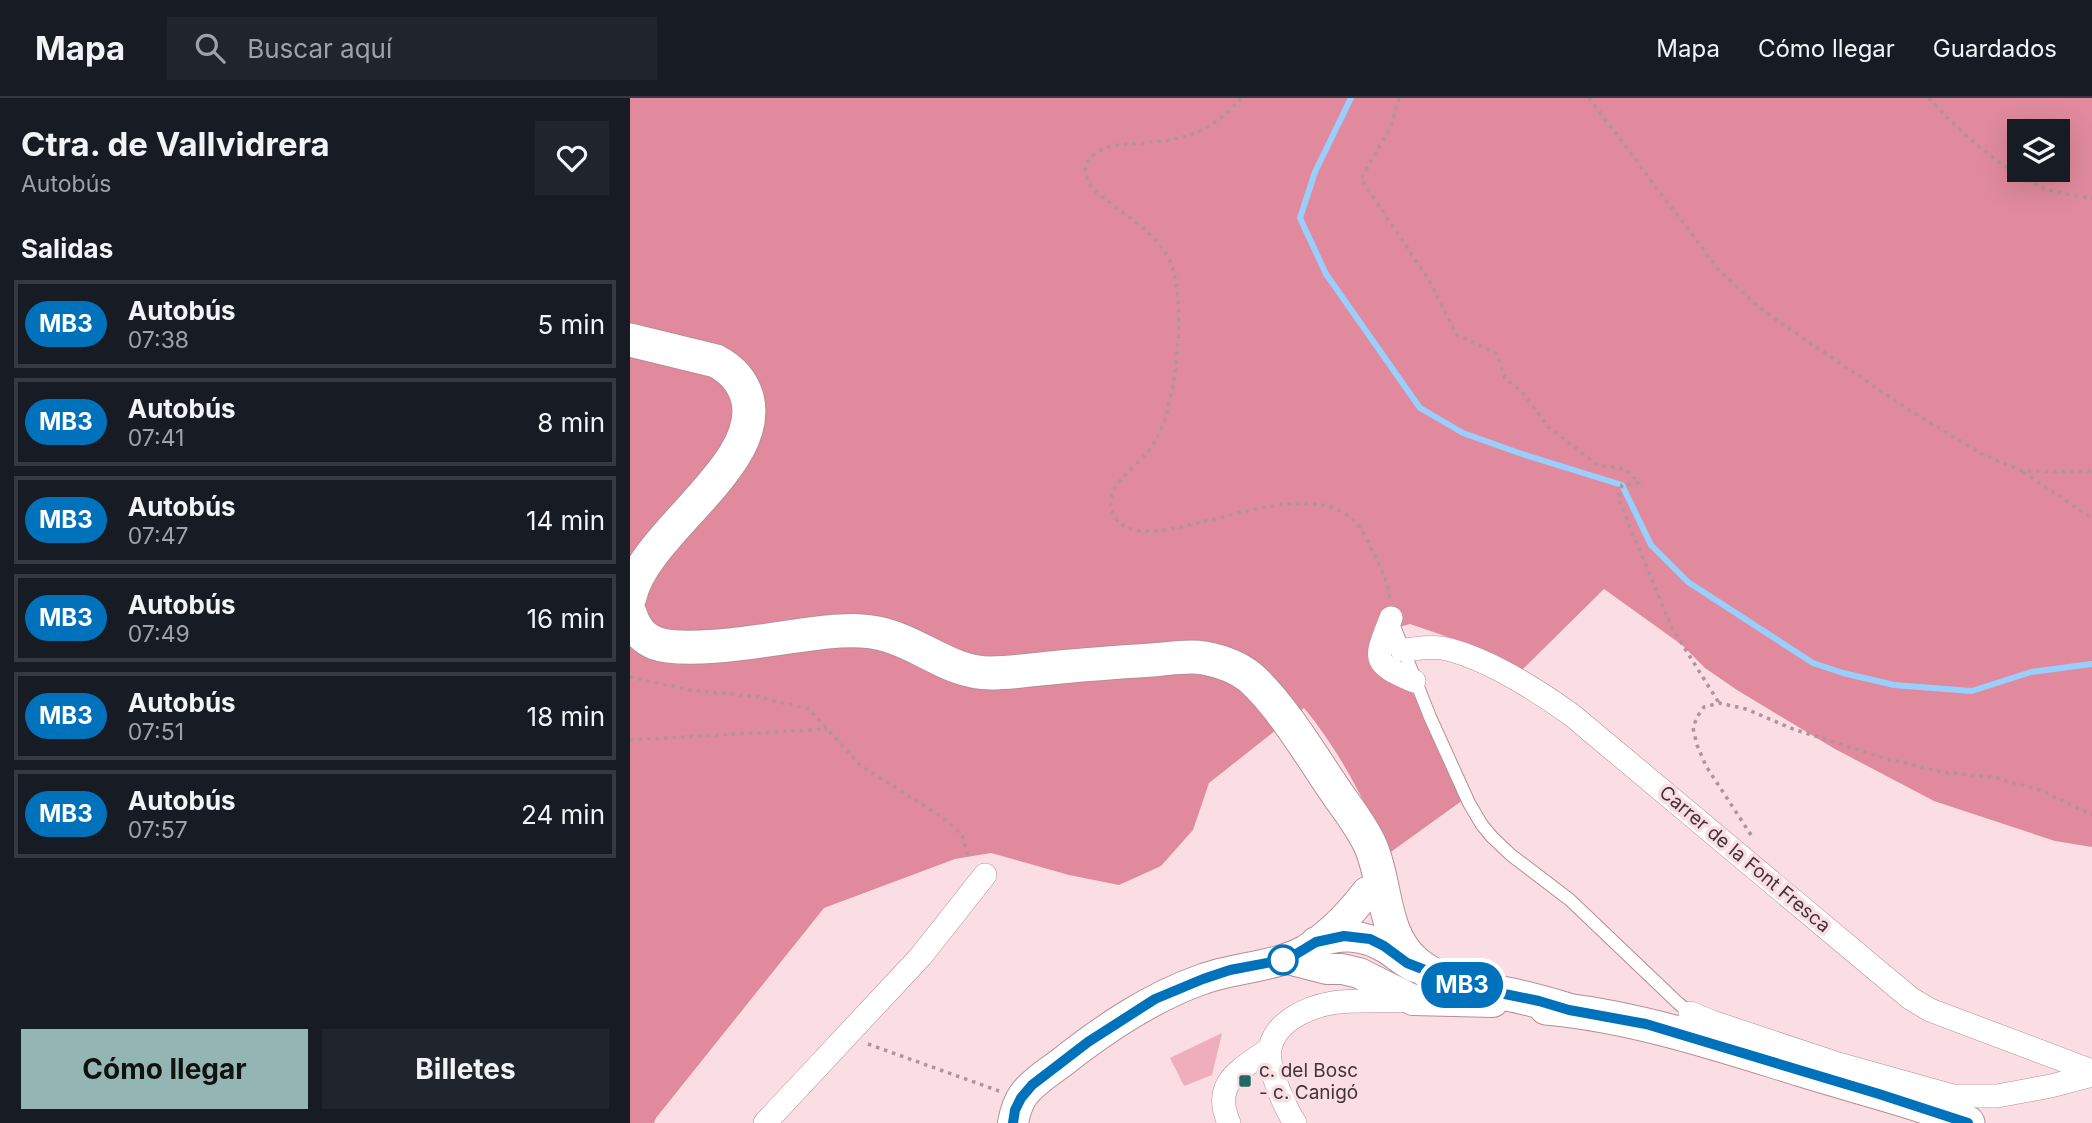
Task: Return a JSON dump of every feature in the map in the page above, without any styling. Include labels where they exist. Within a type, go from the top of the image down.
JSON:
[{"type":"main road","points":[[630,340],[716,361],[728,368],[745,389],[750,407],[744,437],[732,457],[709,489],[642,569],[630,597]]},
{"type":"main road","points":[[630,613],[637,630],[644,637],[665,646],[718,645],[827,632],[867,631],[898,639],[958,668],[975,672],[1008,672],[1201,657],[1221,662],[1243,673],[1269,698],[1303,743],[1356,823],[1375,890],[1399,943],[1407,954],[1438,978],[1569,1010]]},
{"type":"main road","points":[[1375,890],[1369,921],[1385,961],[1403,978],[1430,992],[1569,1010],[1646,1024],[1968,1123]]},
{"type":"street","points":[[1391,618],[1379,650],[1380,660],[1389,670],[1414,681]]},
{"type":"street","name":"Carrer de la Font Fresca","points":[[1402,650],[1439,647],[1459,653],[1544,695],[1573,716],[1910,998],[1930,1010],[2092,1073]]},
{"type":"street","points":[[765,1123],[921,956],[985,875]]},
{"type":"street","points":[[1017,1111],[1032,1085],[1079,1049],[1155,999],[1230,970],[1288,959],[1316,942],[1348,917],[1375,890]]},
{"type":"street","points":[[1316,942],[1334,937],[1364,937],[1384,946],[1407,963],[1425,970]]},
{"type":"street","points":[[1288,959],[1327,969],[1342,969],[1366,959],[1376,944]]},
{"type":"street","points":[[1342,969],[1376,980],[1413,1000]]},
{"type":"street","points":[[1229,1123],[1224,1112],[1223,1095],[1227,1085],[1237,1073],[1269,1049],[1278,1032],[1291,1018],[1339,1002],[1493,1002]]},
{"type":"street","points":[[1690,1013],[1835,1063],[1953,1096],[1997,1096],[2051,1086],[2092,1073]]},
{"type":"street","points":[[1269,1049],[1285,1108],[1295,1123]]},
{"type":"lane","points":[[1391,618],[1414,681],[1469,803],[1492,838],[1570,900],[1690,1013]]},
{"type":"path","points":[[1241,98],[1219,121],[1195,135],[1102,149],[1094,154],[1085,172],[1086,180],[1093,189],[1160,246],[1177,280],[1177,345],[1172,392],[1162,428],[1147,453],[1112,490],[1111,511],[1127,529],[1157,531],[1273,505],[1324,506],[1339,510],[1352,519],[1365,535],[1388,583],[1391,618]]},
{"type":"path","points":[[1399,98],[1391,126],[1361,179],[1429,280],[1456,334],[1497,354],[1505,378],[1525,395],[1548,427],[1569,445],[1598,465],[1625,469],[1639,483],[1622,485],[1618,498],[1672,628],[1719,703]]},
{"type":"path","points":[[1589,98],[1707,256],[1753,302],[1944,433],[1982,454],[2022,471],[2092,519]]},
{"type":"path","points":[[1929,98],[1969,137],[2028,180],[2050,190],[2092,198]]},
{"type":"path","points":[[2022,471],[2092,471]]},
{"type":"path","points":[[630,677],[690,690],[759,697],[809,709],[861,766],[942,817],[962,835],[972,872],[971,894]]},
{"type":"path","points":[[1753,839],[1706,766],[1697,745],[1693,728],[1704,707],[1719,703],[1746,709],[1793,729],[1884,758],[1941,772],[1998,778],[2042,791],[2092,815]]},
{"type":"path","points":[[630,740],[828,729]]},
{"type":"path","points":[[844,1036],[1017,1111]]},
{"type":"shaded area","points":[[630,98],[2092,98],[2092,847],[2055,841],[1934,801],[1835,749],[1705,668],[1682,645],[1604,589],[1522,670],[1474,646],[1410,624],[1374,634],[1368,654],[1382,676],[1409,685],[1463,800],[1388,854],[1351,778],[1304,708],[1209,783],[1193,830],[1161,866],[1119,885],[1069,875],[991,853],[955,859],[824,908],[654,1123],[630,1123]]},
{"type":"shaded area","points":[[1222,1033],[1212,1075],[1184,1086],[1170,1058]]},
{"type":"waterway","points":[[1351,98],[1315,172],[1300,218],[1326,274],[1420,408],[1463,433],[1622,485],[1651,545],[1688,582],[1813,663],[1894,685],[1972,691],[2031,672],[2092,664]]},
{"type":"bus line","name":"MB3","points":[[1013,1123],[1021,1098],[1032,1085],[1088,1042],[1155,999],[1230,970],[1288,959],[1316,942],[1353,936],[1370,939],[1416,968],[1456,984],[1569,1010],[1646,1024],[1968,1123]]},
{"type":"place","name":"c. del Bosc - c. Canigó","points":[[1245,1081]]}]
